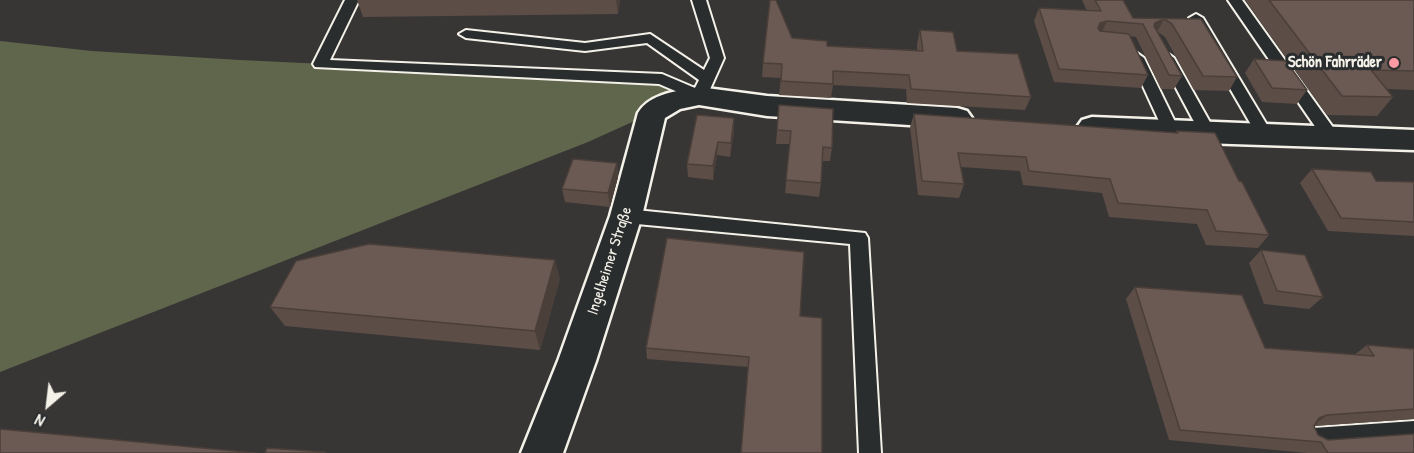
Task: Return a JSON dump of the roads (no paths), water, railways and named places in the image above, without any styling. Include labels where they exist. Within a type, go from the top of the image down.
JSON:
[{"type":"street","name":"Ingelheimer Straße","points":[[542,453],[577,361],[626,216],[652,113],[672,101],[703,88],[767,106],[989,120]]},
{"type":"street","points":[[1071,125],[1173,132],[1414,140]]},
{"type":"lane","points":[[352,0],[320,64],[662,79],[703,88]]},
{"type":"lane","points":[[699,0],[717,58],[703,88]]},
{"type":"lane","points":[[1235,0],[1331,137]]},
{"type":"lane","points":[[1196,18],[1265,135]]},
{"type":"lane","points":[[466,34],[585,47],[650,38],[703,88]]},
{"type":"lane","points":[[1129,41],[1173,132]]},
{"type":"lane","points":[[1161,47],[1208,133]]},
{"type":"lane","points":[[626,216],[859,238],[870,453]]},
{"type":"lane","points":[[1313,438],[1414,431]]},
{"type":"place","name":"Schön Fahrräder","points":[[1394,63]]}]
